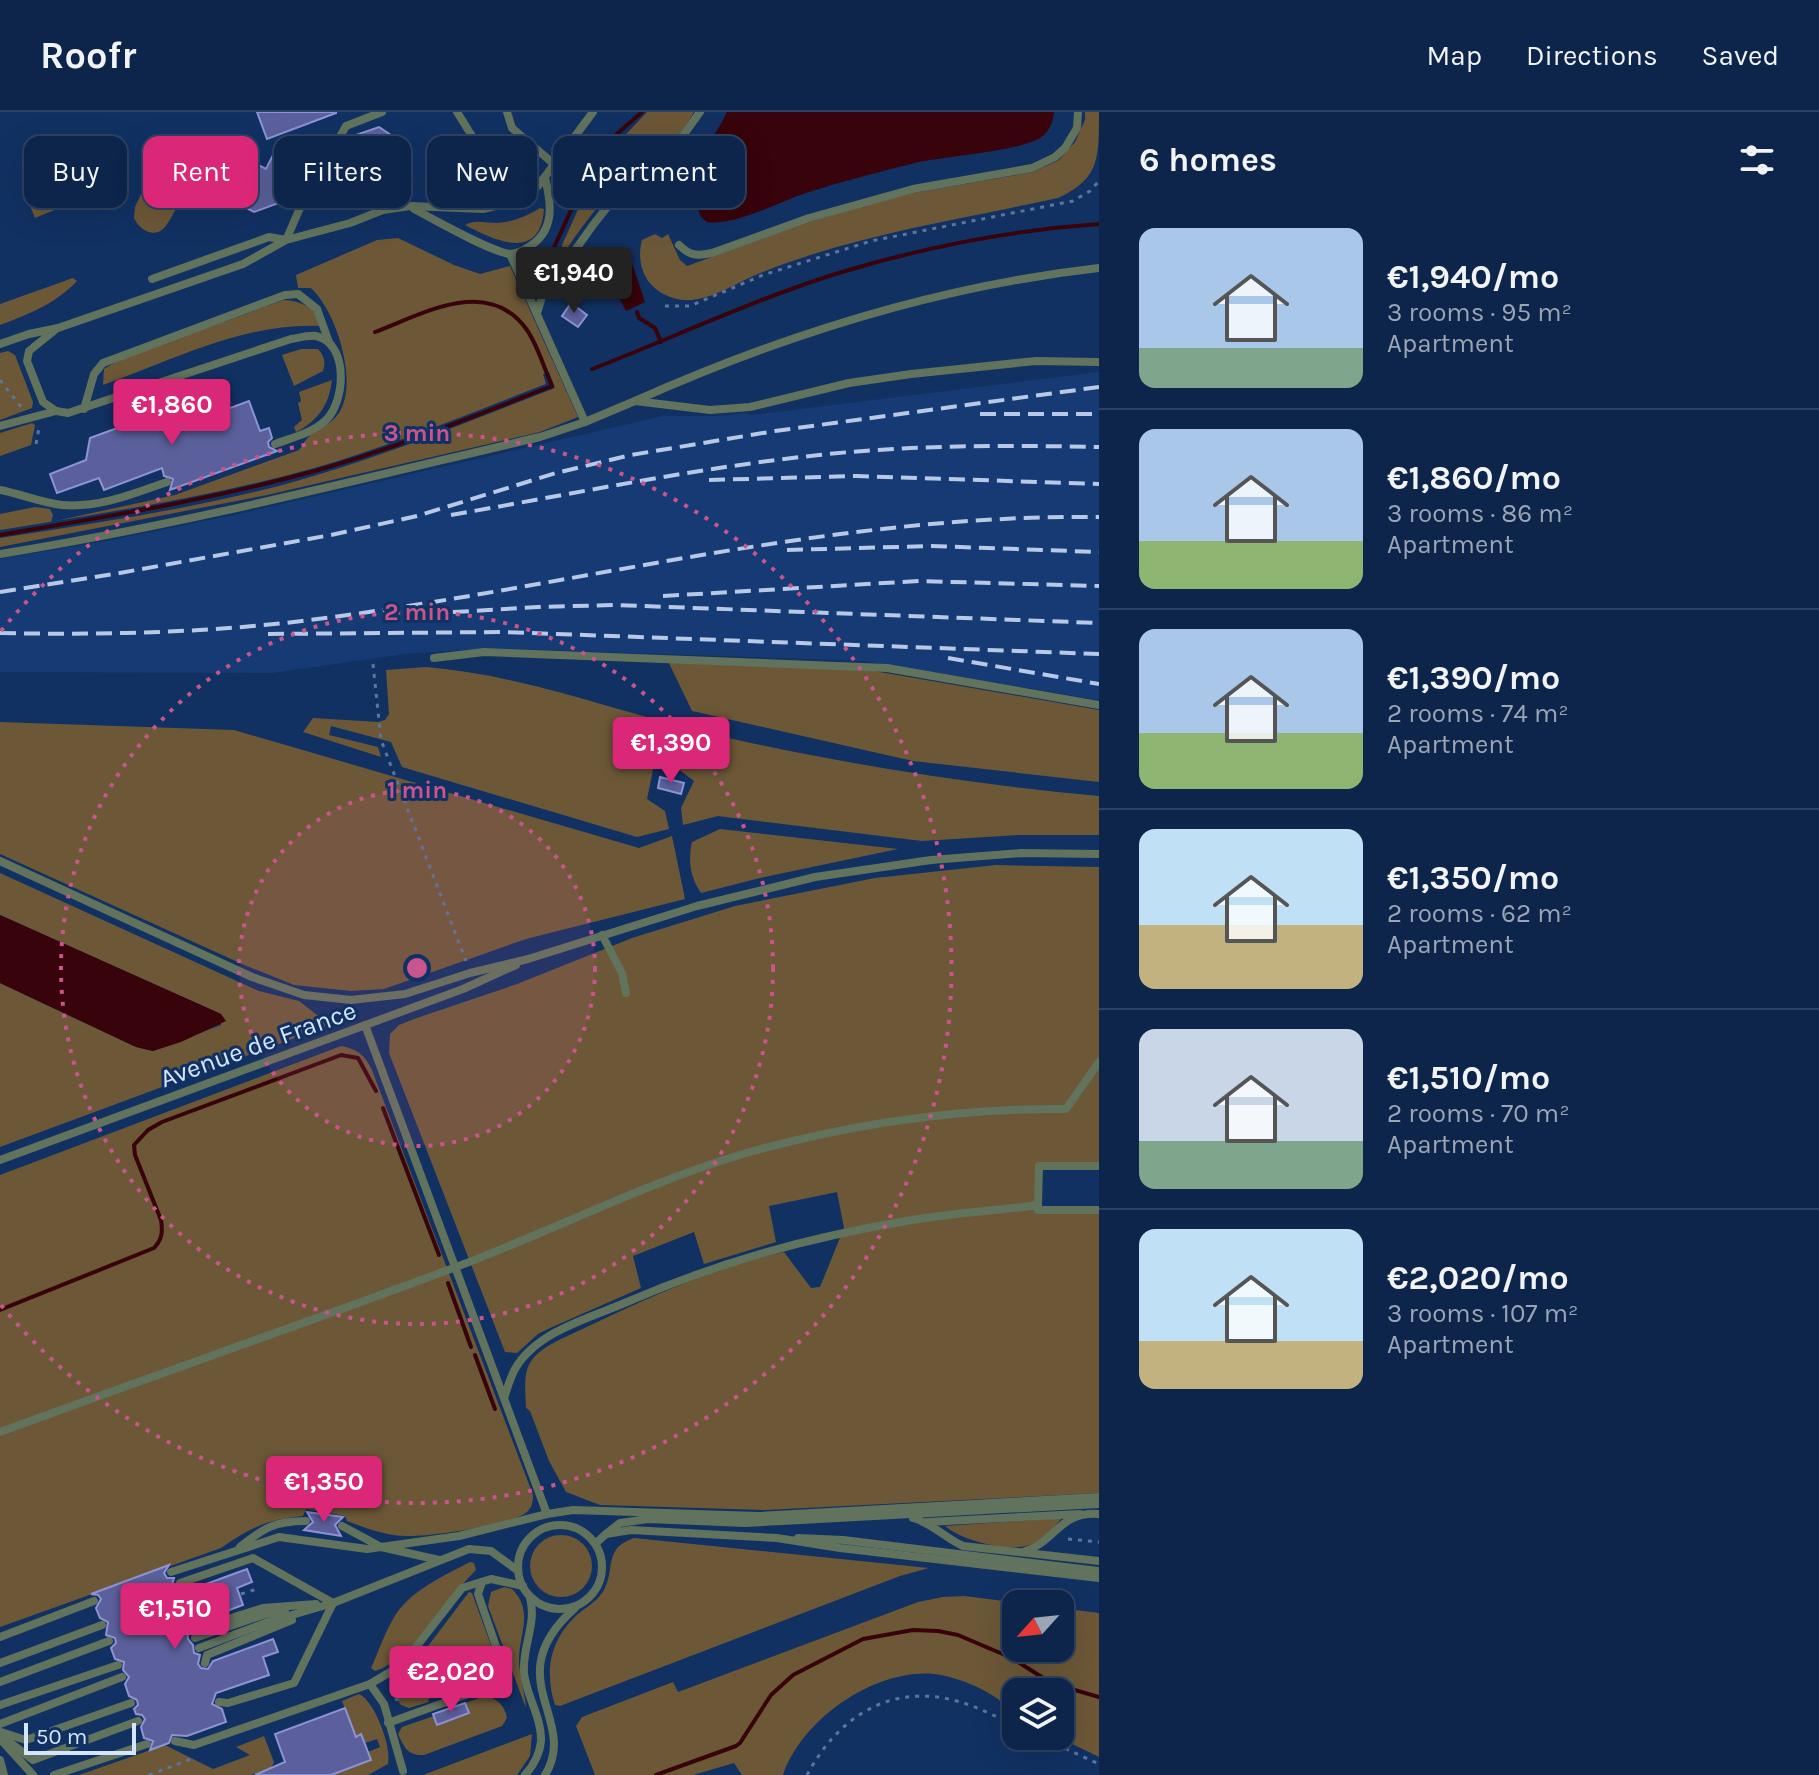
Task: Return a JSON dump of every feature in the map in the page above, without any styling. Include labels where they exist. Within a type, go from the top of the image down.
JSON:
[{"type":"lane","points":[[340,136],[346,126],[382,112]]},
{"type":"lane","points":[[457,112],[472,136]]},
{"type":"lane","points":[[507,112],[512,128],[553,163]]},
{"type":"lane","points":[[576,136],[593,112]]},
{"type":"lane","points":[[537,313],[542,297],[616,196],[662,165],[700,112]]},
{"type":"lane","points":[[679,245],[696,256],[712,253],[809,218],[913,189],[1032,168],[1055,157],[1065,148],[1077,128],[1078,112]]},
{"type":"lane","points":[[537,187],[553,168]]},
{"type":"lane","points":[[411,207],[483,244],[510,254],[530,246],[545,232],[552,203],[545,178]]},
{"type":"lane","points":[[286,240],[300,208]]},
{"type":"lane","points":[[0,344],[58,328],[243,264],[286,240],[396,208]]},
{"type":"lane","points":[[459,208],[487,208]]},
{"type":"lane","points":[[152,279],[269,237],[286,240]]},
{"type":"lane","points":[[510,254],[585,422]]},
{"type":"lane","points":[[0,554],[101,538],[215,514],[540,437],[585,422],[717,367],[878,310],[979,287],[1099,268]]},
{"type":"lane","points":[[141,288],[145,298]]},
{"type":"lane","points":[[84,409],[94,374],[103,363],[285,295],[298,294],[317,309],[339,361],[339,402],[326,420],[275,444]]},
{"type":"lane","points":[[56,411],[43,402],[27,361],[29,351],[58,328]]},
{"type":"lane","points":[[0,426],[56,411],[68,413],[84,409],[291,339],[316,336],[329,343]]},
{"type":"lane","points":[[635,401],[710,410],[750,407],[849,383],[962,367],[1036,361],[1099,362]]},
{"type":"lane","points":[[0,490],[58,504],[85,505],[112,501],[167,482]]},
{"type":"lane","points":[[434,658],[484,652],[887,668],[1099,705]]},
{"type":"lane","points":[[0,861],[252,977],[304,995],[351,1000],[389,998],[734,895],[866,868],[1021,853],[1099,854]]},
{"type":"lane","points":[[602,935],[622,973],[626,993]]},
{"type":"lane","name":"Avenue de France","points":[[0,1160],[463,989],[528,959]]},
{"type":"lane","points":[[365,1025],[547,1514]]},
{"type":"lane","points":[[0,1432],[455,1267],[654,1186],[743,1154],[927,1115],[1000,1108],[1066,1109],[1099,1062]]},
{"type":"lane","points":[[1099,1166],[1039,1166],[1038,1205],[1038,1210],[1099,1210]]},
{"type":"lane","points":[[504,1398],[515,1368],[554,1333],[705,1269],[780,1247],[909,1220],[1038,1205]]},
{"type":"lane","points":[[596,1543],[620,1523],[648,1516],[758,1516],[1099,1497]]},
{"type":"lane","points":[[171,1572],[279,1537],[367,1549],[459,1536],[573,1510],[745,1523],[1099,1504]]},
{"type":"lane","points":[[648,1516],[718,1514]]},
{"type":"lane","points":[[1022,1552],[1034,1548],[1080,1514]]},
{"type":"lane","points":[[905,1516],[927,1522],[1099,1514]]},
{"type":"lane","points":[[680,1517],[700,1521]]},
{"type":"lane","points":[[236,1550],[267,1526],[284,1521],[306,1521]]},
{"type":"lane","points":[[927,1522],[963,1546],[1099,1561]]},
{"type":"lane","points":[[517,1570],[524,1543],[540,1528],[562,1523],[583,1530],[596,1543],[601,1568],[596,1590],[552,1632],[540,1658],[539,1677],[551,1724],[554,1753],[545,1775]]},
{"type":"lane","points":[[342,1526],[381,1547],[439,1560]]},
{"type":"lane","points":[[606,1534],[631,1530],[829,1539],[1099,1571]]},
{"type":"lane","points":[[777,1538],[1099,1578]]},
{"type":"lane","points":[[205,1663],[207,1655],[439,1560],[469,1549],[491,1551],[517,1570],[529,1597],[533,1618],[524,1675],[541,1738],[538,1754],[525,1775]]},
{"type":"lane","points":[[178,1588],[180,1583],[253,1558],[333,1603]]},
{"type":"lane","points":[[175,1741],[194,1745],[370,1684],[402,1665],[462,1588],[491,1579],[523,1586]]},
{"type":"lane","points":[[388,1723],[501,1682],[500,1658],[478,1594],[482,1582]]},
{"type":"lane","points":[[529,1597],[547,1608],[567,1609],[579,1604]]},
{"type":"lane","points":[[0,1637],[94,1601]]},
{"type":"lane","points":[[194,1634],[266,1614],[333,1603]]},
{"type":"lane","points":[[199,1648],[268,1622],[333,1603]]},
{"type":"lane","points":[[219,1702],[228,1703],[294,1683],[333,1603]]},
{"type":"lane","points":[[0,1663],[102,1625]]},
{"type":"lane","points":[[0,1682],[109,1641]]},
{"type":"lane","points":[[0,1705],[118,1665]]},
{"type":"lane","points":[[0,1724],[122,1677]]},
{"type":"lane","points":[[370,1684],[384,1704],[403,1771]]},
{"type":"lane","points":[[0,1735],[26,1740],[131,1703]]},
{"type":"lane","points":[[0,1735],[33,1760],[138,1721]]},
{"type":"lane","points":[[0,1735],[33,1775]]},
{"type":"lane","points":[[54,1775],[147,1744]]},
{"type":"lane","points":[[0,1760],[4,1775]]},
{"type":"path","points":[[665,306],[690,306],[763,275],[871,241],[1073,201],[1090,191],[1099,181]]},
{"type":"path","points":[[373,664],[381,740],[470,973]]},
{"type":"path","points":[[1068,1539],[1099,1542]]},
{"type":"path","points":[[241,1594],[257,1589]]},
{"type":"path","points":[[393,1700],[495,1660]]},
{"type":"path","points":[[807,1775],[822,1749],[843,1725],[871,1708],[906,1697],[936,1696],[957,1701],[1002,1720]]},
{"type":"path","points":[[1068,1750],[1099,1764]]},
{"type":"path","points":[[153,1774],[191,1759]]},
{"type":"shaded area","points":[[647,112],[694,112],[678,136],[624,136]]},
{"type":"shaded area","points":[[727,112],[1054,112],[1046,133],[1030,143],[905,165],[806,193],[744,217],[707,222],[698,208],[745,208],[745,136],[713,136]]},
{"type":"shaded area","points":[[1085,112],[1099,112],[1094,166],[1082,183],[1058,198],[835,248],[693,300],[672,298],[662,293],[643,271],[642,240],[655,234],[662,238],[668,234],[680,260],[687,266],[806,223],[896,196],[1033,172],[1059,160],[1075,142],[1085,120]]},
{"type":"shaded area","points":[[143,190],[143,208],[176,208],[164,228],[151,233],[136,222],[135,207]]},
{"type":"shaded area","points":[[31,208],[60,208],[35,218]]},
{"type":"shaded area","points":[[579,208],[598,208],[565,251],[562,245]]},
{"type":"shaded area","points":[[544,209],[541,226],[525,242],[502,241],[465,225],[509,221]]},
{"type":"shaded area","points":[[398,238],[480,274],[510,266],[578,417],[540,432],[267,495],[0,547],[0,538],[180,508],[286,484],[388,452],[555,388],[549,372],[543,374],[546,384],[341,460],[234,488],[57,521],[175,495],[299,450],[310,435],[339,413],[347,384],[342,348],[329,313],[311,288],[298,288],[296,275],[377,240]]},
{"type":"shaded area","points":[[630,257],[645,302],[626,311],[603,268]]},
{"type":"shaded area","points":[[73,278],[77,281],[51,302],[0,325],[0,304]]},
{"type":"shaded area","points":[[284,300],[309,307],[321,318],[321,326],[293,326],[237,336],[103,385],[104,369],[121,359]]},
{"type":"shaded area","points":[[301,349],[318,349],[324,359],[324,367],[323,371],[294,386],[282,355]]},
{"type":"shaded area","points":[[8,351],[15,355],[33,402],[32,408],[0,420],[0,353]]},
{"type":"shaded area","points":[[1099,372],[1099,700],[864,661],[490,648],[405,654],[272,673],[0,672],[0,559],[234,515],[663,416],[751,415]]},
{"type":"shaded area","points":[[332,380],[321,411],[296,432],[294,427],[302,420],[299,392]]},
{"type":"shaded area","points":[[32,423],[35,425],[31,445],[0,456],[0,433]]},
{"type":"shaded area","points":[[35,507],[50,509],[53,515],[51,522],[0,530],[0,514]]},
{"type":"shaded area","points":[[668,661],[874,671],[1099,710],[1099,782],[913,761],[692,711]]},
{"type":"shaded area","points":[[426,667],[536,686],[679,726],[810,755],[954,779],[1099,796],[1099,835],[1018,835],[922,841],[718,816],[683,825],[681,808],[694,781],[678,769],[654,765],[647,799],[665,811],[669,829],[637,837],[402,767],[391,742],[331,726],[329,735],[378,747],[381,757],[303,732],[313,718],[385,720],[389,714],[386,670]]},
{"type":"shaded area","points":[[0,722],[234,730],[639,848],[672,836],[685,899],[526,939],[384,989],[351,991],[294,985],[0,854]]},
{"type":"shaded area","points":[[720,829],[898,849],[701,893],[691,869],[692,842]]},
{"type":"shaded area","points":[[996,865],[1099,867],[1099,1166],[1039,1166],[1038,1209],[1099,1210],[1099,1493],[766,1510],[600,1505],[566,1492],[526,1408],[526,1374],[539,1352],[561,1339],[698,1278],[784,1252],[811,1288],[820,1287],[844,1228],[837,1192],[769,1206],[776,1242],[704,1264],[694,1232],[633,1256],[641,1288],[538,1334],[517,1353],[505,1352],[389,1053],[390,1034],[399,1025],[414,1019],[517,984],[632,938],[735,906],[875,878]]},
{"type":"shaded area","points":[[0,873],[259,991],[299,1001],[330,1025],[0,1147],[0,983],[136,1047],[153,1051],[221,1025],[221,1014],[0,915]]},
{"type":"shaded area","points":[[0,915],[221,1014],[226,1021],[153,1051],[136,1047],[0,983]]},
{"type":"shaded area","points":[[341,1046],[360,1054],[372,1070],[533,1495],[530,1508],[519,1517],[488,1526],[417,1536],[391,1535],[347,1521],[345,1516],[306,1509],[303,1516],[259,1526],[221,1548],[0,1627],[0,1175]]},
{"type":"shaded area","points":[[1062,1518],[1036,1542],[1017,1547],[995,1546],[973,1540],[945,1526]]},
{"type":"shaded area","points":[[555,1535],[567,1535],[583,1544],[590,1554],[590,1578],[583,1588],[567,1597],[555,1597],[535,1583],[530,1572],[530,1560],[544,1540]]},
{"type":"shaded area","points":[[634,1538],[929,1568],[900,1576],[560,1706],[555,1705],[550,1668],[561,1634],[603,1592],[614,1553]]},
{"type":"shaded area","points":[[470,1562],[474,1563],[476,1570],[417,1641],[390,1664],[375,1671],[371,1668],[390,1624],[406,1602],[428,1585]]},
{"type":"shaded area","points":[[504,1587],[512,1589],[523,1606],[519,1663],[526,1708],[488,1606],[491,1592]]},
{"type":"shaded area","points":[[469,1592],[472,1593],[497,1662],[492,1676],[460,1691],[458,1687],[428,1699],[429,1702],[409,1708],[401,1705],[392,1693],[393,1684],[419,1658]]},
{"type":"shaded area","points":[[943,1597],[1002,1601],[1002,1662],[1074,1662],[1074,1610],[1099,1613],[1099,1757],[1074,1745],[1074,1678],[1002,1678],[1002,1703],[971,1684],[935,1674],[912,1674],[889,1679],[844,1701],[806,1735],[783,1775],[742,1775],[734,1763],[693,1775],[595,1775],[576,1726],[582,1717],[673,1682],[678,1692],[918,1602]]},
{"type":"shaded area","points":[[359,1694],[371,1706],[381,1726],[388,1764],[368,1775],[331,1775],[371,1760],[368,1752],[380,1747],[377,1739],[365,1743],[361,1735],[356,1737],[342,1701]]},
{"type":"shaded area","points":[[485,1696],[502,1706],[507,1718],[502,1726],[424,1755],[410,1752],[402,1743],[398,1734],[402,1727],[434,1716],[438,1725],[468,1713],[465,1703]]},
{"type":"shaded area","points":[[532,1734],[530,1756],[517,1775],[423,1775]]},
{"type":"shaded area","points":[[264,1736],[274,1762],[271,1768],[251,1775],[79,1775],[165,1745],[213,1769],[250,1755],[236,1747]]},
{"type":"building","points":[[257,112],[336,112],[336,113],[267,139]]},
{"type":"building","points":[[379,127],[392,136],[353,136]]},
{"type":"building","points":[[274,153],[274,205],[254,212],[246,208],[258,208],[258,165],[266,169]]},
{"type":"building","points":[[571,303],[587,315],[578,327],[562,316]]},
{"type":"building","points":[[207,395],[214,414],[249,401],[260,431],[269,428],[272,438],[268,442],[269,447],[277,451],[170,490],[173,479],[164,476],[162,468],[104,490],[99,478],[57,493],[50,474],[86,460],[90,438]]},
{"type":"building","points":[[660,777],[684,783],[681,794],[658,788]]},
{"type":"building","points":[[307,1512],[343,1517],[335,1525],[341,1536],[304,1530],[313,1522]]},
{"type":"building","points":[[169,1565],[164,1573],[167,1578],[174,1578],[171,1588],[176,1595],[247,1569],[252,1582],[237,1588],[243,1605],[187,1626],[194,1653],[200,1655],[198,1664],[201,1668],[208,1669],[213,1661],[273,1639],[278,1652],[263,1657],[269,1675],[216,1693],[212,1704],[222,1709],[226,1722],[187,1736],[172,1735],[169,1743],[150,1750],[153,1741],[144,1738],[141,1727],[145,1719],[136,1714],[137,1700],[129,1696],[125,1684],[129,1677],[123,1670],[124,1662],[115,1659],[111,1648],[116,1643],[115,1638],[106,1635],[108,1622],[100,1618],[96,1608],[101,1599],[91,1594]]},
{"type":"building","points":[[465,1703],[469,1713],[437,1725],[433,1714]]},
{"type":"building","points":[[345,1708],[356,1737],[361,1734],[371,1760],[331,1775],[255,1775],[285,1762],[275,1734]]},
{"type":"waterway","points":[[546,265],[594,160],[610,140],[642,112]]},
{"type":"waterway","points":[[592,369],[779,294],[873,263],[1002,235],[1099,224]]},
{"type":"waterway","points":[[0,535],[117,515],[311,472],[402,443],[552,386],[527,330],[511,314],[494,305],[474,302],[454,304],[375,332]]},
{"type":"waterway","points":[[637,312],[639,318],[655,328],[661,342]]},
{"type":"waterway","points":[[0,1310],[157,1245],[161,1236],[161,1220],[135,1155],[134,1145],[148,1130],[341,1055],[358,1058],[376,1091]]},
{"type":"waterway","points":[[383,1108],[439,1255]]},
{"type":"waterway","points":[[448,1283],[471,1347]]},
{"type":"waterway","points":[[475,1355],[495,1409]]},
{"type":"waterway","points":[[656,1775],[736,1746],[771,1695],[793,1675],[863,1639],[913,1630],[958,1635],[1012,1658],[1051,1683],[1099,1697]]},
{"type":"railway","points":[[0,592],[331,535],[417,516],[556,473],[631,455],[775,431],[1099,387]]},
{"type":"railway","points":[[980,414],[1099,414]]},
{"type":"railway","points":[[451,515],[680,474],[819,455],[959,446],[1099,447]]},
{"type":"railway","points":[[709,480],[857,476],[1099,484]]},
{"type":"railway","points":[[0,633],[151,632],[302,621],[798,540],[897,527],[997,519],[1099,517]]},
{"type":"railway","points":[[787,550],[931,546],[1099,552]]},
{"type":"railway","points":[[663,596],[919,581],[1099,586]]},
{"type":"railway","points":[[405,615],[615,605],[1099,623]]},
{"type":"railway","points":[[268,634],[503,632],[1099,654]]},
{"type":"railway","points":[[948,658],[1099,684]]}]
